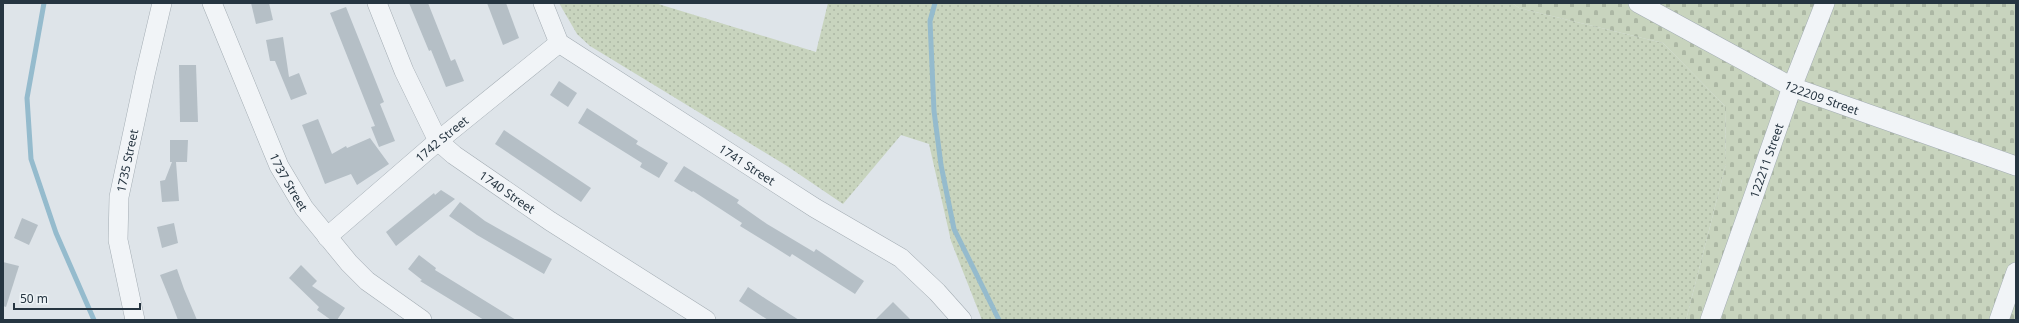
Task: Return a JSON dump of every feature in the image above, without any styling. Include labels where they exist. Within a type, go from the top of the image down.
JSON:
[{"type":"street","name":"1735 Street","points":[[135,320],[118,240],[119,197],[145,74],[162,3]]},
{"type":"street","name":"1737 Street","points":[[212,3],[279,166],[304,208],[327,237],[367,281],[422,320]]},
{"type":"street","name":"1740 Street","points":[[377,3],[404,71],[438,141],[454,155],[550,221],[706,320]]},
{"type":"street","points":[[542,3],[559,43]]},
{"type":"street","name":"122209 Street","points":[[1638,3],[1792,86],[2016,166]]},
{"type":"street","name":"122211 Street","points":[[1710,320],[1792,86],[1825,3]]},
{"type":"street","name":"1742 Street","points":[[327,237],[438,141],[559,43]]},
{"type":"street","name":"1741 Street","points":[[559,43],[815,208],[901,258],[937,292],[962,320]]},
{"type":"street","points":[[1998,320],[2016,272]]},
{"type":"green space","points":[[559,3],[655,3],[816,52],[828,3],[1512,3],[1519,8],[1663,43],[1725,106],[1726,164],[1686,320],[982,320],[951,241],[929,144],[901,135],[843,204],[787,166],[590,46],[577,34]]},
{"type":"green space","points":[[1512,3],[2016,3],[2016,320],[1686,320],[1726,164],[1725,106],[1663,43],[1519,8]]},
{"type":"building","points":[[251,3],[269,3],[273,20],[256,24]]},
{"type":"building","points":[[409,3],[428,3],[451,61],[455,59],[464,81],[446,87]]},
{"type":"building","points":[[487,3],[506,3],[519,38],[503,45]]},
{"type":"building","points":[[346,7],[384,102],[380,104],[395,141],[379,147],[371,127],[375,126],[330,13]]},
{"type":"building","points":[[283,37],[289,77],[299,73],[307,94],[291,100],[275,61],[270,61],[266,40]]},
{"type":"building","points":[[179,65],[196,65],[198,122],[180,122]]},
{"type":"building","points":[[559,81],[577,93],[568,107],[550,95]]},
{"type":"building","points":[[587,108],[638,141],[636,144],[668,163],[659,178],[640,167],[642,163],[578,123]]},
{"type":"building","points":[[318,119],[332,154],[346,146],[347,148],[370,138],[389,164],[357,185],[351,174],[325,184],[302,125]]},
{"type":"building","points":[[504,130],[591,188],[581,202],[495,144]]},
{"type":"building","points":[[170,140],[188,140],[187,162],[176,162],[179,201],[162,202],[160,181],[165,180],[172,162],[170,162]]},
{"type":"building","points":[[684,166],[739,200],[737,203],[767,224],[814,252],[816,249],[864,281],[855,294],[792,254],[790,257],[740,226],[742,223],[693,191],[692,192],[674,181]]},
{"type":"building","points":[[441,190],[455,199],[396,246],[386,232],[434,193],[435,195]]},
{"type":"building","points":[[460,202],[485,221],[552,259],[544,274],[477,235],[449,216]]},
{"type":"building","points":[[22,218],[38,225],[29,245],[14,238]]},
{"type":"building","points":[[174,223],[178,243],[162,248],[157,227]]},
{"type":"building","points":[[419,255],[436,268],[435,270],[516,320],[484,320],[420,281],[422,280],[408,269]]},
{"type":"building","points":[[3,262],[19,266],[6,307],[3,306]]},
{"type":"building","points":[[301,265],[317,281],[312,286],[345,308],[337,320],[331,320],[317,310],[319,307],[289,278]]},
{"type":"building","points":[[177,269],[197,320],[178,320],[160,275]]},
{"type":"building","points":[[748,287],[799,320],[768,320],[739,301]]},
{"type":"building","points":[[893,302],[911,320],[875,320]]},
{"type":"waterway","points":[[44,3],[27,98],[31,159],[56,233],[94,320]]},
{"type":"waterway","points":[[935,3],[930,21],[934,111],[941,165],[954,229],[999,320]]}]
